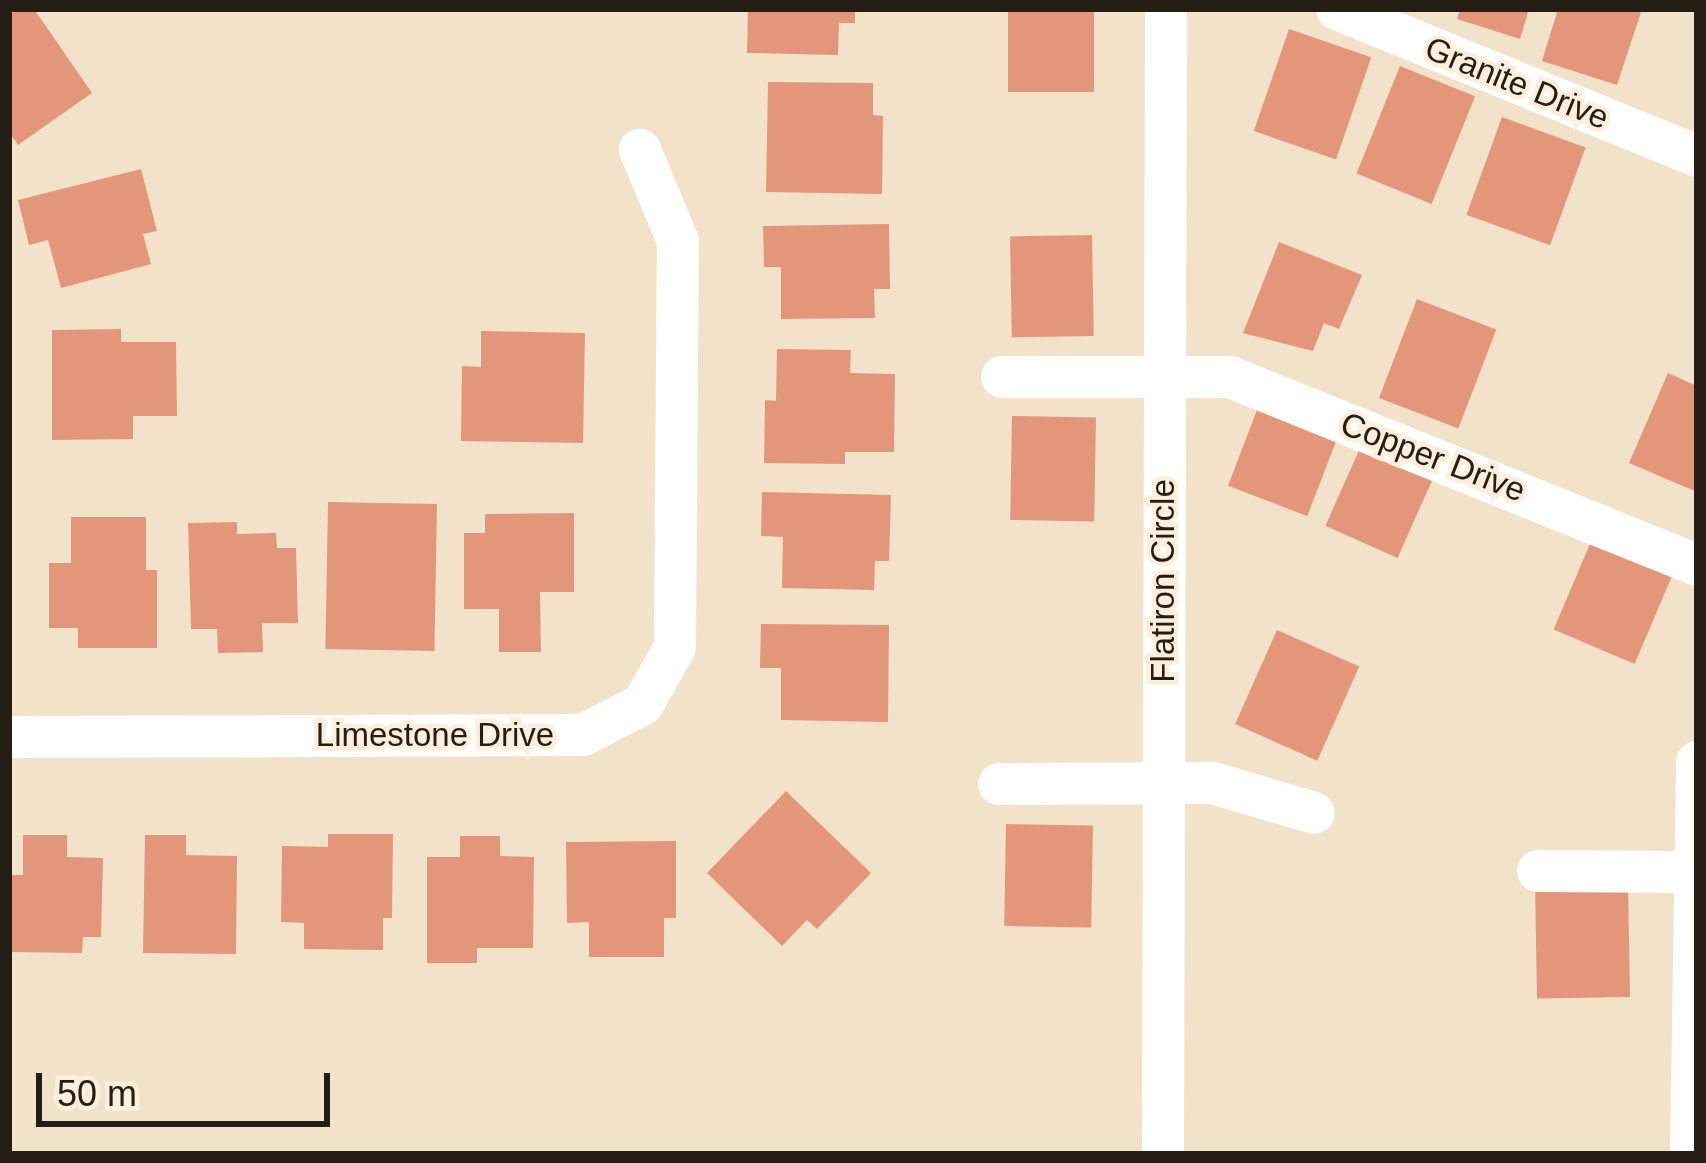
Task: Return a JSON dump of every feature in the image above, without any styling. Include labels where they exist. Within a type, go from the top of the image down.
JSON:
[{"type":"street","name":"Flatiron Circle","points":[[1163,1154],[1166,9]]},
{"type":"street","name":"Granite Drive","points":[[1337,9],[1697,157]]},
{"type":"street","name":"Limestone Drive","points":[[9,737],[583,735],[643,704],[675,646],[678,241],[640,150]]},
{"type":"street","name":"Copper Drive","points":[[1002,377],[1230,377],[1697,565]]},
{"type":"street","points":[[1691,1154],[1691,872],[1697,762]]},
{"type":"street","points":[[999,784],[1163,784],[1260,791],[1315,813]]},
{"type":"street","points":[[1538,871],[1691,872]]},
{"type":"building","points":[[18,9],[34,9],[92,93],[18,145],[9,132],[9,15]]},
{"type":"building","points":[[748,9],[855,9],[855,23],[839,23],[838,55],[747,53]]},
{"type":"building","points":[[1008,9],[1094,9],[1094,92],[1008,92]]},
{"type":"building","points":[[1460,9],[1529,9],[1520,39],[1457,19]]},
{"type":"building","points":[[1558,9],[1642,9],[1617,85],[1542,61]]},
{"type":"building","points":[[1289,29],[1371,57],[1336,159],[1254,131]]},
{"type":"building","points":[[1400,66],[1475,96],[1432,204],[1357,174]]},
{"type":"building","points":[[768,82],[873,83],[873,115],[883,116],[882,194],[766,192]]},
{"type":"building","points":[[1502,117],[1586,147],[1550,245],[1466,215]]},
{"type":"building","points":[[141,169],[157,231],[143,234],[151,264],[61,288],[48,240],[29,245],[18,200]]},
{"type":"building","points":[[889,224],[890,289],[874,289],[875,318],[781,319],[781,267],[764,267],[763,226]]},
{"type":"building","points":[[1092,235],[1094,336],[1012,337],[1010,236]]},
{"type":"building","points":[[1279,242],[1362,275],[1339,329],[1324,323],[1313,351],[1243,333]]},
{"type":"building","points":[[1417,299],[1496,329],[1458,428],[1379,398]]},
{"type":"building","points":[[121,329],[121,342],[176,342],[177,416],[133,416],[133,439],[52,440],[52,330]]},
{"type":"building","points":[[481,331],[585,333],[583,443],[461,441],[462,366],[481,367]]},
{"type":"building","points":[[777,349],[851,350],[850,373],[895,374],[894,452],[845,452],[845,464],[764,463],[765,400],[776,401]]},
{"type":"building","points":[[1668,373],[1697,386],[1697,492],[1629,463]]},
{"type":"building","points":[[1262,397],[1341,427],[1307,516],[1228,486]]},
{"type":"building","points":[[1012,416],[1096,417],[1094,521],[1010,520]]},
{"type":"building","points":[[1364,439],[1436,471],[1398,558],[1325,526]]},
{"type":"building","points":[[762,492],[891,495],[889,561],[875,561],[874,590],[782,588],[783,537],[761,536]]},
{"type":"building","points":[[328,502],[437,504],[434,651],[325,649]]},
{"type":"building","points":[[574,513],[574,592],[540,592],[541,652],[499,652],[499,609],[464,609],[464,533],[485,533],[485,514]]},
{"type":"building","points":[[71,517],[146,517],[146,570],[157,570],[157,648],[78,648],[78,628],[49,628],[49,563],[71,563]]},
{"type":"building","points":[[237,522],[237,534],[276,533],[277,548],[296,548],[298,623],[262,623],[263,652],[218,653],[217,629],[191,629],[188,523]]},
{"type":"building","points":[[1595,532],[1676,566],[1635,664],[1554,630]]},
{"type":"building","points":[[761,624],[889,625],[888,722],[781,720],[781,668],[760,668]]},
{"type":"building","points":[[1277,630],[1359,667],[1317,761],[1235,724]]},
{"type":"building","points":[[786,791],[871,873],[817,929],[807,920],[782,946],[707,873]]},
{"type":"building","points":[[1006,824],[1093,826],[1091,928],[1004,926]]},
{"type":"building","points":[[328,834],[393,834],[392,918],[383,918],[383,950],[304,949],[304,923],[281,922],[282,846],[328,847]]},
{"type":"building","points":[[23,835],[67,835],[67,857],[103,858],[101,937],[83,937],[82,953],[9,952],[9,875],[23,875]]},
{"type":"building","points":[[145,835],[186,835],[186,855],[237,856],[236,954],[143,953]]},
{"type":"building","points":[[460,836],[500,836],[500,856],[534,857],[533,948],[477,948],[477,963],[427,963],[427,857],[460,857]]},
{"type":"building","points":[[676,841],[676,918],[664,918],[664,957],[589,957],[589,922],[567,923],[566,842]]},
{"type":"building","points":[[1628,882],[1630,997],[1537,999],[1535,884]]}]
